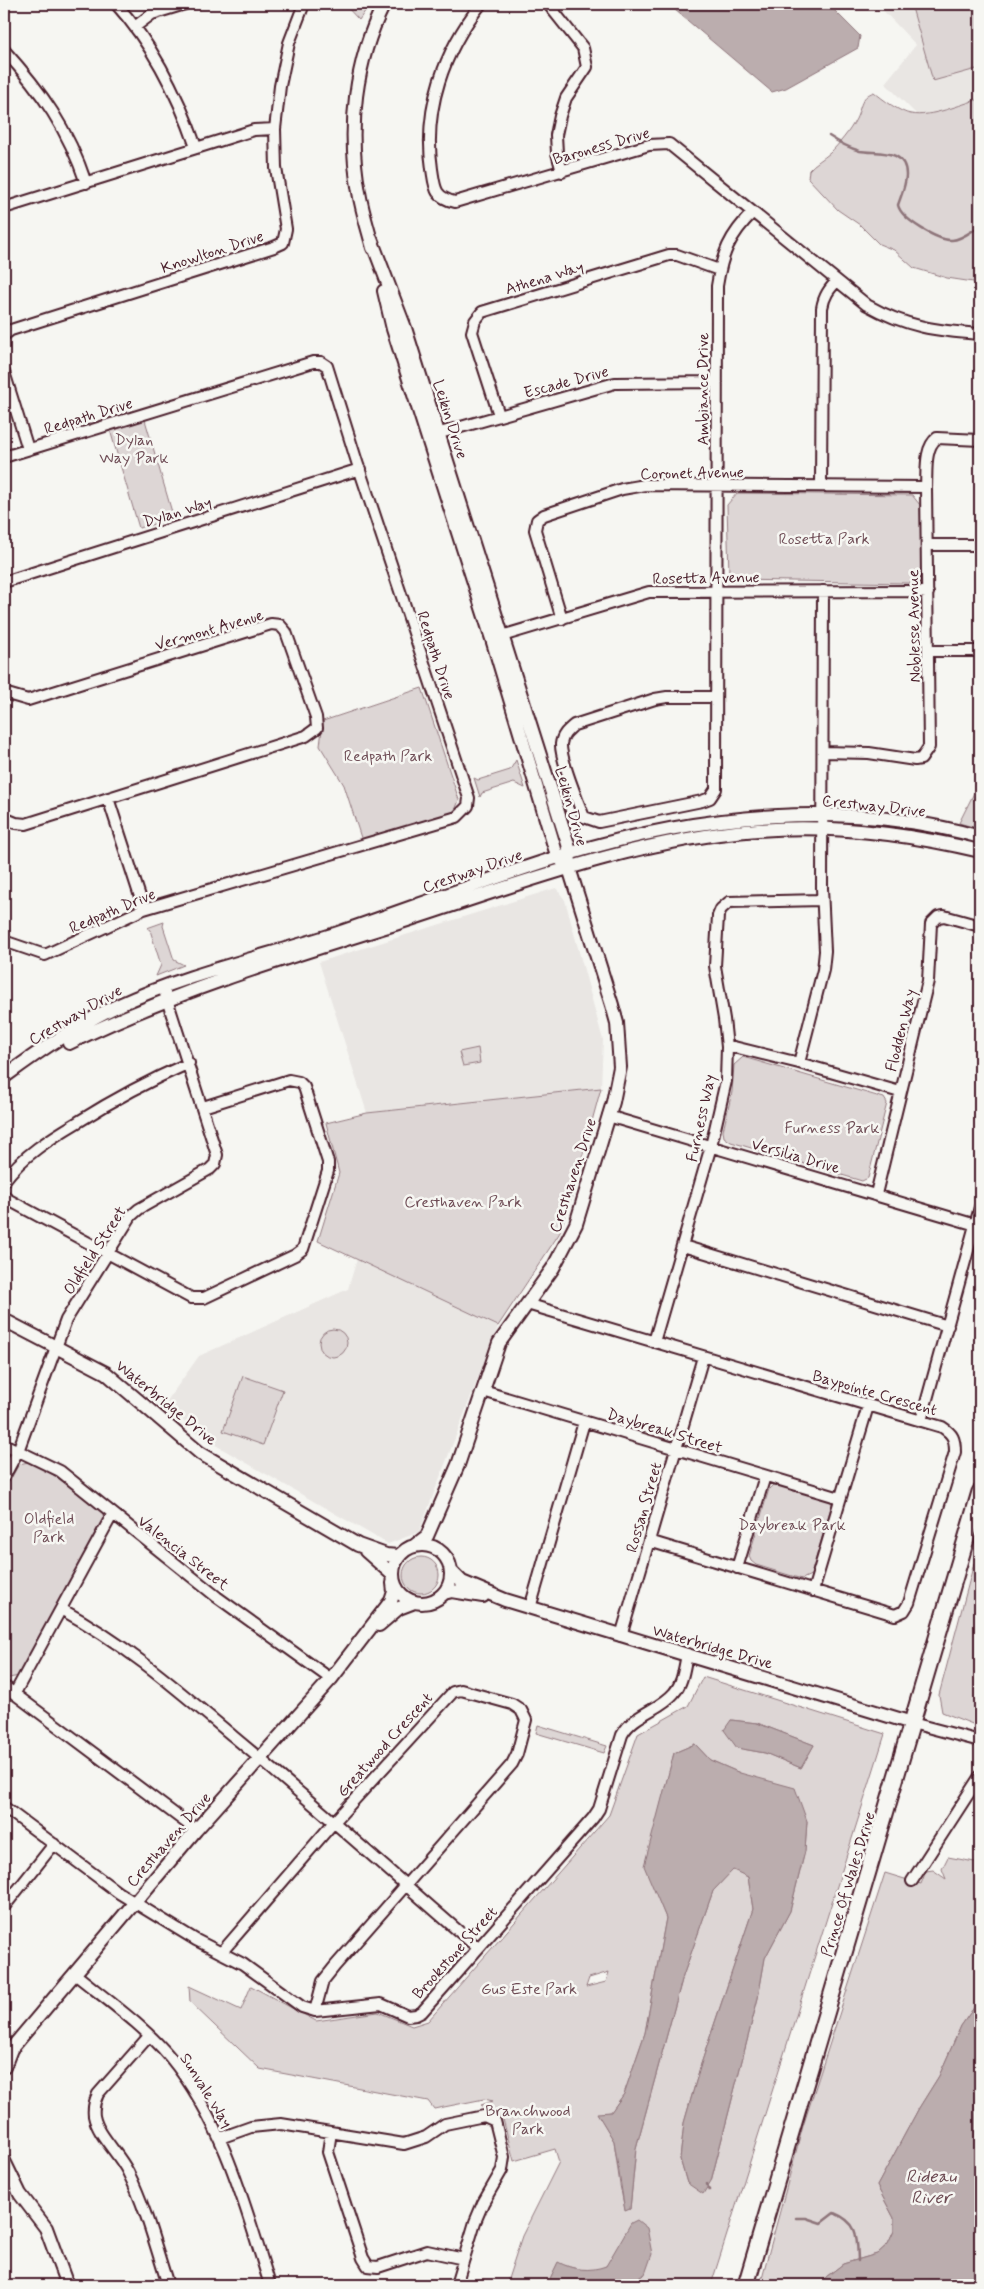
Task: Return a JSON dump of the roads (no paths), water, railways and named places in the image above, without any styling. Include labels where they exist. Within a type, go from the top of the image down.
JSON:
[{"type":"main road","name":"Prince Of Wales Drive","points":[[746,2285],[980,1492]]},
{"type":"street","points":[[116,4],[136,26],[183,110],[196,147]]},
{"type":"street","points":[[136,26],[152,14],[185,4]]},
{"type":"street","name":"Knowlton Drive","points":[[4,335],[11,330],[282,243],[286,229],[276,168],[275,129],[288,50],[295,24],[304,4]]},
{"type":"street","name":"Leikin Drive","points":[[384,4],[374,26],[356,96],[353,141],[358,190],[393,329],[433,435],[569,868]]},
{"type":"street","name":"Leikin Drive","points":[[365,56],[393,4]]},
{"type":"street","name":"Baroness Drive","points":[[481,4],[452,50],[434,98],[429,135],[430,153],[435,190],[443,199],[455,202],[649,145],[669,144],[867,305],[894,320],[937,331],[980,334]]},
{"type":"street","points":[[548,4],[583,48],[587,67],[571,89],[560,116],[556,143],[562,172]]},
{"type":"street","points":[[4,50],[33,82],[57,119],[76,154],[86,183]]},
{"type":"street","points":[[4,208],[254,130],[275,129]]},
{"type":"street","name":"Ambiance Drive","points":[[716,697],[667,697],[654,699],[574,725],[564,733],[561,746],[575,796],[584,817],[599,822],[610,820],[710,798],[716,789],[717,286],[719,270],[727,244],[752,212]]},
{"type":"street","name":"Athena Way","points":[[499,415],[472,332],[482,312],[669,255],[677,255],[719,270]]},
{"type":"street","points":[[820,486],[822,308],[828,290],[837,281]]},
{"type":"street","name":"Redpath Drive","points":[[4,457],[313,362],[321,362],[330,372],[360,469],[467,790],[468,806],[456,817],[144,909],[44,955],[4,941]]},
{"type":"street","points":[[4,372],[28,449]]},
{"type":"street","name":"Escade Drive","points":[[433,435],[615,383],[717,382]]},
{"type":"street","name":"Noblesse Avenue","points":[[823,752],[869,753],[915,760],[921,758],[929,747],[926,487],[931,443],[937,438],[980,440]]},
{"type":"street","name":"Dylan Way","points":[[4,582],[360,469]]},
{"type":"street","name":"Coronet Avenue","points":[[562,619],[536,530],[537,520],[544,515],[622,489],[645,485],[926,487]]},
{"type":"street","points":[[927,545],[980,545]]},
{"type":"street","points":[[799,1062],[823,970],[825,951],[822,900],[823,591]]},
{"type":"street","name":"Rosetta Avenue","points":[[496,637],[562,619],[642,593],[823,591],[914,591],[928,593]]},
{"type":"street","name":"Vermont Avenue","points":[[4,693],[28,700],[271,624],[280,625],[286,632],[316,718],[316,728],[306,736],[108,798]]},
{"type":"street","points":[[929,650],[980,651]]},
{"type":"street","points":[[4,818],[16,823],[26,824],[108,798],[144,909]]},
{"type":"street","name":"Crestway Drive","points":[[4,1078],[101,1015],[335,933],[564,856],[691,825],[752,817],[823,815],[887,820],[980,836]]},
{"type":"street","name":"Crestway Drive","points":[[4,1088],[67,1044],[165,993],[569,868],[676,842],[758,830],[823,828],[874,832],[946,843],[980,851]]},
{"type":"street","name":"Cresthaven Drive","points":[[414,1546],[427,1536],[458,1466],[499,1343],[554,1268],[576,1224],[608,1116],[620,1067],[617,1023],[569,868]]},
{"type":"street","name":"Furness Way","points":[[654,1342],[711,1146],[726,1081],[727,1047],[714,966],[718,916],[722,909],[730,902],[822,900]]},
{"type":"street","name":"Flodden Way","points":[[876,1194],[928,981],[931,924],[934,920],[944,916],[980,926]]},
{"type":"street","name":"Oldfield Street","points":[[4,1477],[18,1451],[66,1320],[131,1216],[139,1209],[210,1169],[215,1164],[217,1155],[189,1062],[165,993]]},
{"type":"street","points":[[727,1047],[799,1062],[900,1092]]},
{"type":"street","points":[[4,1181],[21,1163],[67,1128],[116,1097],[189,1062]]},
{"type":"street","points":[[4,1195],[7,1199],[191,1298],[204,1298],[295,1256],[303,1249],[328,1171],[328,1162],[304,1087],[299,1082],[289,1080],[202,1107]]},
{"type":"street","name":"Versilia Drive","points":[[608,1116],[976,1225]]},
{"type":"street","points":[[922,1422],[980,1206]]},
{"type":"street","points":[[683,1246],[948,1326]]},
{"type":"street","name":"Baypointe Crescent","points":[[527,1304],[942,1428],[951,1433],[955,1439],[955,1452],[909,1603],[904,1611],[895,1615],[649,1541]]},
{"type":"street","name":"Waterbridge Drive","points":[[4,1320],[116,1379],[200,1453],[358,1545],[386,1555],[398,1556]]},
{"type":"street","name":"Rossan Street","points":[[622,1636],[675,1448],[703,1357]]},
{"type":"street","name":"Daybreak Street","points":[[483,1391],[840,1498]]},
{"type":"street","points":[[813,1590],[868,1406]]},
{"type":"street","points":[[530,1608],[584,1422]]},
{"type":"street","name":"Valencia Street","points":[[4,1444],[32,1456],[60,1472],[217,1597],[331,1679]]},
{"type":"street","points":[[737,1568],[765,1476]]},
{"type":"street","name":"Cresthaven Drive","points":[[439,1551],[436,1540],[442,1499]]},
{"type":"street","points":[[15,1693],[112,1515]]},
{"type":"street","name":"Waterbridge Drive","points":[[358,1545],[393,1578]]},
{"type":"street","points":[[424,1545],[439,1551],[448,1561],[451,1571],[450,1581],[444,1593],[431,1602],[412,1602],[397,1592],[393,1578],[398,1556],[414,1546],[424,1545]]},
{"type":"street","name":"Waterbridge Drive","points":[[451,1571],[462,1582],[505,1600],[912,1722]]},
{"type":"street","name":"Cresthaven Drive","points":[[4,2067],[8,2047],[75,1974],[196,1830],[261,1760],[331,1679],[391,1601],[393,1578]]},
{"type":"street","name":"Waterbridge Drive","points":[[444,1593],[457,1592],[505,1600]]},
{"type":"street","name":"Cresthaven Drive","points":[[363,1637],[399,1608],[412,1602]]},
{"type":"street","points":[[61,1609],[93,1626],[139,1659],[334,1822],[478,1948]]},
{"type":"street","name":"Brookstone Street","points":[[315,2011],[381,2004],[408,2016],[416,2016],[422,2012],[599,1809],[622,1735],[628,1725],[675,1692],[680,1683],[687,1655]]},
{"type":"street","points":[[4,1686],[196,1830]]},
{"type":"street","name":"Greatwood Crescent","points":[[221,1953],[334,1822],[453,1692],[461,1690],[512,1704],[521,1710],[526,1720],[517,1754],[512,1764],[323,1981],[315,2011]]},
{"type":"street","points":[[912,1722],[980,1741]]},
{"type":"street","points":[[912,1881],[980,1776]]},
{"type":"street","points":[[4,1807],[119,1893],[135,1901],[196,1940],[266,1979],[302,2007],[315,2011]]},
{"type":"street","points":[[4,1907],[54,1844]]},
{"type":"street","name":"Sunvale Way","points":[[75,1974],[149,2036],[170,2057],[205,2110],[220,2138],[236,2177],[270,2285]]},
{"type":"street","points":[[149,2036],[98,2094],[94,2103],[94,2116],[99,2128],[121,2157],[131,2178],[168,2285]]},
{"type":"street","points":[[220,2138],[266,2124],[281,2124],[404,2144],[426,2137],[445,2124],[484,2116],[495,2121],[504,2157],[502,2170],[483,2203],[456,2285]]},
{"type":"street","points":[[330,2132],[328,2152],[363,2258],[368,2266],[378,2267],[427,2251],[464,2259]]},
{"type":"street","points":[[4,2165],[20,2194],[46,2228],[67,2285]]},
{"type":"water","points":[[668,4],[828,4],[860,36],[858,48],[786,88],[772,92]]},
{"type":"water","points":[[731,1720],[757,1723],[814,1745],[801,1768],[765,1753],[737,1748],[724,1730]]},
{"type":"water","points":[[695,1744],[710,1760],[740,1773],[795,1788],[807,1821],[805,1851],[790,1911],[765,1958],[758,1998],[711,2181],[703,2194],[687,2183],[680,2159],[684,2123],[701,2064],[753,1909],[748,1877],[733,1870],[713,1891],[683,1976],[636,2148],[630,2209],[625,2211],[614,2141],[597,2113],[611,2112],[624,2094],[645,2033],[666,1918],[644,1866],[674,1753]]},
{"type":"water","name":"Rideau River","points":[[980,1999],[980,2285],[821,2285],[826,2277],[843,2264],[877,2254],[888,2244],[894,2231],[894,2218],[877,2186],[919,2108],[939,2076],[961,2026]]},
{"type":"water","points":[[637,2220],[647,2228],[652,2254],[645,2274],[626,2285],[547,2285],[558,2262],[582,2269],[606,2266],[631,2223]]},
{"type":"waterway","points":[[829,136],[856,150],[889,154],[901,160],[905,166],[906,179],[898,205],[906,217],[921,228],[938,237],[956,240],[980,226]]},
{"type":"waterway","points":[[707,2184],[709,2190]]},
{"type":"waterway","points":[[796,2218],[806,2218],[821,2223],[834,2213],[848,2221],[857,2238],[858,2261]]},
{"type":"park label","name":"Dylan Way Park","points":[[134,448]]},
{"type":"park label","name":"Rosetta Park","points":[[824,538]]},
{"type":"park label","name":"Redpath Park","points":[[388,755]]},
{"type":"park label","name":"Furness Park","points":[[832,1127]]},
{"type":"park label","name":"Cresthaven Park","points":[[463,1201]]},
{"type":"park label","name":"Daybreak Park","points":[[792,1524]]},
{"type":"park label","name":"Oldfield Park","points":[[49,1527]]},
{"type":"park label","name":"Gus Este Park","points":[[529,1988]]},
{"type":"park label","name":"Branchwood Park","points":[[528,2119]]}]
